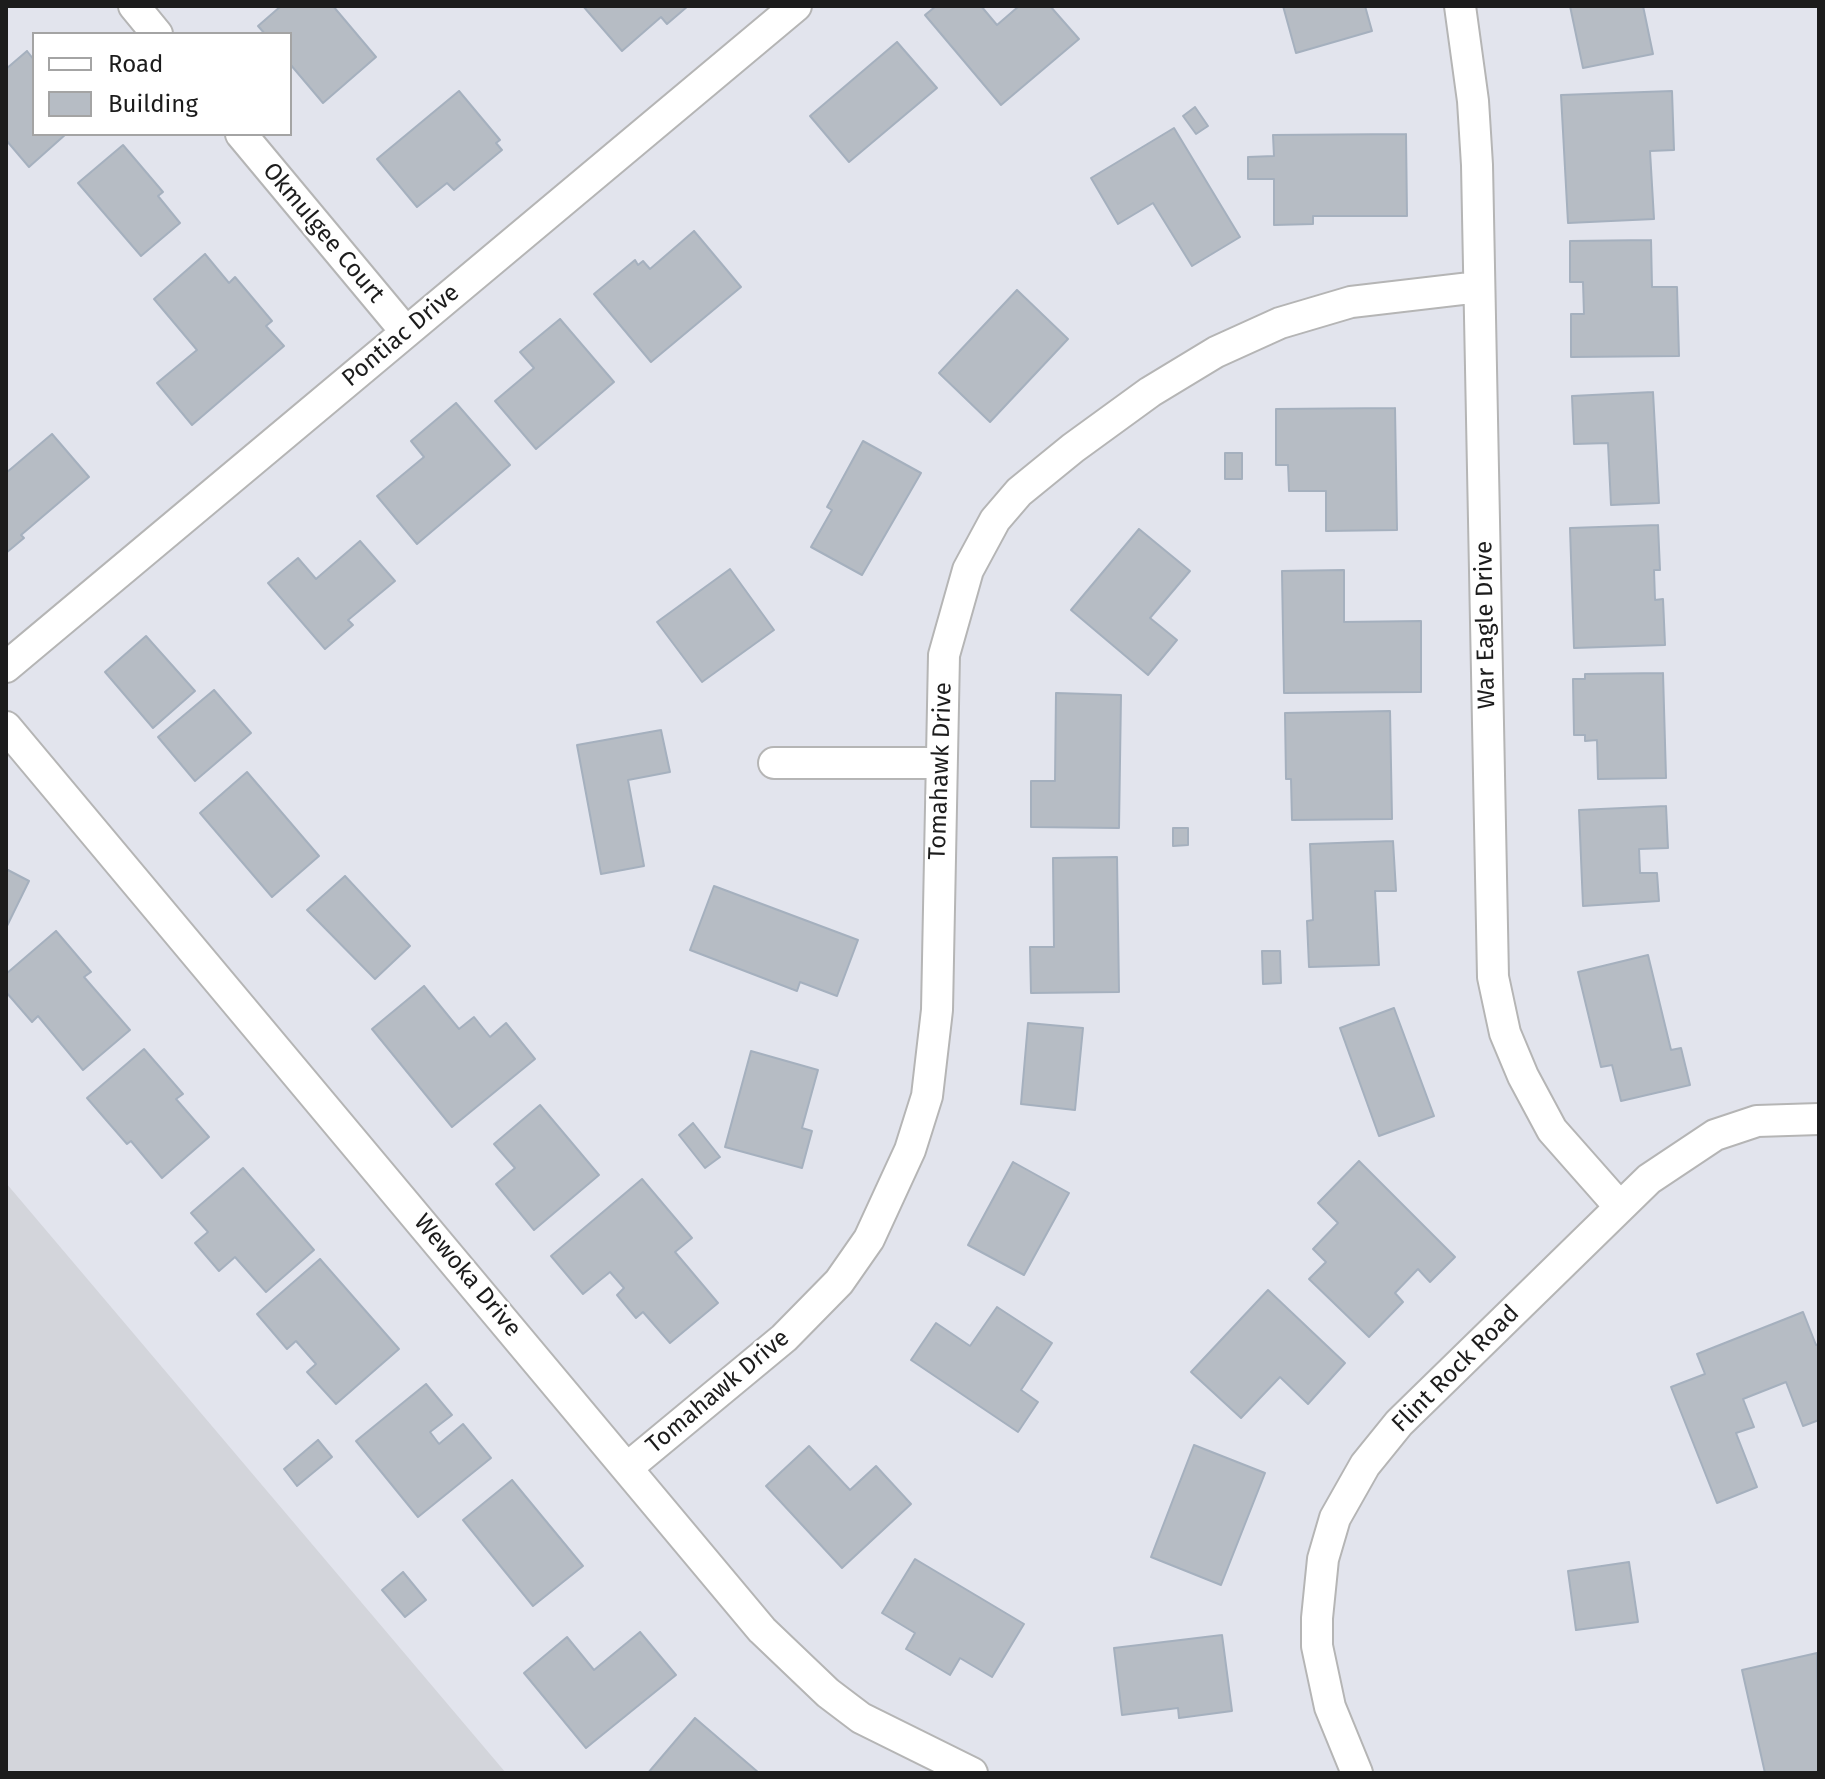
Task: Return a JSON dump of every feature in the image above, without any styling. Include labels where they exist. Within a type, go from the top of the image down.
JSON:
[{"type":"street","points":[[134,6],[155,32]]},
{"type":"street","name":"Pontiac Drive","points":[[6,667],[796,6]]},
{"type":"street","name":"War Eagle Drive","points":[[1460,6],[1473,101],[1493,977],[1505,1033],[1552,1130],[1620,1207]]},
{"type":"street","name":"Okmulgee Court","points":[[243,136],[406,332]]},
{"type":"street","name":"Tomahawk Drive","points":[[627,1468],[784,1338],[839,1282],[885,1209],[910,1150],[927,1096],[937,1010],[940,763],[948,631],[968,570],[995,520],[1019,492],[1150,392],[1216,352],[1280,323],[1378,297],[1479,287]]},
{"type":"street","name":"Wewoka Drive","points":[[6,727],[762,1630],[828,1693],[861,1718],[972,1773]]},
{"type":"street","points":[[774,763],[940,763]]},
{"type":"street","name":"Flint Rock Road","points":[[1357,1773],[1330,1707],[1317,1646],[1323,1559],[1345,1496],[1399,1423],[1649,1179],[1715,1135],[1757,1121],[1819,1119]]},
{"type":"shaded area","points":[[6,1183],[506,1773],[6,1773]]},
{"type":"building","points":[[281,6],[333,6],[376,57],[323,103],[292,66],[292,32],[263,32],[258,26]]},
{"type":"building","points":[[583,6],[688,6],[667,24],[661,17],[622,51]]},
{"type":"building","points":[[936,6],[981,6],[997,25],[1019,6],[1050,6],[1079,39],[1001,105],[925,15]]},
{"type":"building","points":[[1283,6],[1365,6],[1372,31],[1296,53]]},
{"type":"building","points":[[1570,6],[1643,6],[1653,54],[1583,68]]},
{"type":"building","points":[[897,42],[937,88],[849,162],[810,116]]},
{"type":"building","points":[[27,51],[32,57],[32,136],[64,136],[29,167],[6,140],[6,69]]},
{"type":"building","points":[[459,91],[500,140],[496,143],[502,150],[454,190],[447,183],[417,207],[377,159]]},
{"type":"building","points":[[1672,91],[1674,150],[1650,151],[1654,219],[1568,223],[1561,95]]},
{"type":"building","points":[[1195,107],[1208,126],[1196,134],[1183,116]]},
{"type":"building","points":[[1174,128],[1240,237],[1192,266],[1153,203],[1118,224],[1091,178]]},
{"type":"building","points":[[1406,134],[1407,216],[1313,216],[1313,224],[1274,225],[1274,179],[1248,179],[1248,157],[1274,156],[1273,135]]},
{"type":"building","points":[[123,145],[163,192],[158,196],[180,223],[141,256],[78,183]]},
{"type":"building","points":[[694,231],[741,287],[651,362],[594,294],[635,260],[638,265],[643,261],[650,269]]},
{"type":"building","points":[[1651,240],[1652,287],[1677,287],[1679,356],[1571,357],[1571,314],[1584,314],[1583,282],[1570,282],[1570,241]]},
{"type":"building","points":[[205,254],[229,283],[235,277],[272,321],[266,326],[284,346],[192,425],[157,383],[197,350],[154,299]]},
{"type":"building","points":[[1017,290],[1068,339],[990,422],[939,373]]},
{"type":"building","points":[[560,319],[614,382],[536,449],[495,401],[534,368],[520,352]]},
{"type":"building","points":[[1653,392],[1659,503],[1611,505],[1608,443],[1574,444],[1572,396]]},
{"type":"building","points":[[456,403],[510,465],[417,544],[377,496],[424,457],[411,441]]},
{"type":"building","points":[[1395,408],[1397,530],[1326,531],[1326,491],[1289,491],[1288,465],[1276,465],[1276,409]]},
{"type":"building","points":[[52,434],[89,477],[21,535],[24,538],[6,553],[6,473]]},
{"type":"building","points":[[863,441],[921,473],[862,575],[811,547],[832,510],[827,507]]},
{"type":"building","points":[[1225,453],[1242,453],[1242,479],[1225,479]]},
{"type":"building","points":[[1658,525],[1660,570],[1654,570],[1655,600],[1663,599],[1665,645],[1574,648],[1570,528]]},
{"type":"building","points":[[1139,529],[1190,571],[1150,618],[1177,640],[1148,675],[1071,610]]},
{"type":"building","points":[[360,541],[395,581],[348,620],[353,625],[325,649],[268,583],[298,558],[316,579]]},
{"type":"building","points":[[730,569],[774,630],[702,682],[657,622]]},
{"type":"building","points":[[1344,570],[1344,622],[1421,621],[1421,692],[1284,693],[1282,571]]},
{"type":"building","points":[[146,636],[195,691],[153,728],[105,672]]},
{"type":"building","points":[[1663,673],[1666,778],[1598,779],[1597,740],[1585,741],[1585,735],[1574,735],[1573,679],[1585,679],[1585,674]]},
{"type":"building","points":[[214,690],[251,733],[195,781],[158,737]]},
{"type":"building","points":[[1056,693],[1121,695],[1119,828],[1031,827],[1031,781],[1055,781]]},
{"type":"building","points":[[1390,711],[1392,819],[1292,820],[1291,779],[1286,779],[1285,713]]},
{"type":"building","points":[[661,730],[670,772],[628,780],[644,866],[601,874],[577,745]]},
{"type":"building","points":[[247,772],[319,856],[272,897],[200,813]]},
{"type":"building","points":[[1666,806],[1668,848],[1639,849],[1640,873],[1657,873],[1659,901],[1583,906],[1579,810]]},
{"type":"building","points":[[1173,828],[1188,828],[1188,845],[1173,846]]},
{"type":"building","points":[[1393,841],[1396,891],[1375,891],[1379,965],[1309,967],[1307,921],[1313,920],[1310,844]]},
{"type":"building","points":[[1117,857],[1119,992],[1031,993],[1030,947],[1054,947],[1053,858]]},
{"type":"building","points":[[6,869],[29,881],[6,928]]},
{"type":"building","points":[[345,876],[410,946],[375,979],[307,910]]},
{"type":"building","points":[[714,886],[858,940],[837,996],[800,982],[797,991],[690,950]]},
{"type":"building","points":[[56,931],[91,972],[84,977],[130,1030],[83,1070],[38,1016],[32,1022],[6,992],[6,974]]},
{"type":"building","points":[[1262,951],[1280,951],[1281,983],[1263,984]]},
{"type":"building","points":[[1648,955],[1671,1050],[1681,1048],[1690,1085],[1621,1101],[1612,1065],[1601,1067],[1578,972]]},
{"type":"building","points":[[424,986],[459,1029],[474,1017],[490,1037],[506,1023],[535,1059],[452,1127],[372,1029]]},
{"type":"building","points":[[1394,1008],[1434,1116],[1379,1136],[1340,1028]]},
{"type":"building","points":[[1028,1023],[1083,1028],[1075,1110],[1021,1104]]},
{"type":"building","points":[[144,1049],[183,1094],[176,1099],[209,1137],[162,1178],[131,1141],[127,1144],[87,1098]]},
{"type":"building","points":[[751,1051],[818,1070],[802,1128],[812,1131],[802,1168],[725,1147]]},
{"type":"building","points":[[540,1105],[599,1175],[534,1230],[496,1184],[515,1168],[494,1144]]},
{"type":"building","points":[[693,1123],[720,1157],[705,1168],[679,1135]]},
{"type":"building","points":[[1359,1161],[1455,1257],[1430,1282],[1418,1269],[1395,1293],[1403,1302],[1369,1337],[1309,1279],[1326,1262],[1313,1249],[1338,1223],[1318,1203]]},
{"type":"building","points":[[1013,1162],[1069,1193],[1024,1275],[968,1245]]},
{"type":"building","points":[[243,1168],[314,1250],[266,1292],[235,1257],[219,1271],[195,1243],[208,1232],[191,1213]]},
{"type":"building","points":[[642,1179],[692,1238],[675,1252],[718,1303],[670,1343],[643,1312],[636,1318],[617,1295],[624,1288],[610,1272],[583,1294],[551,1256]]},
{"type":"building","points":[[320,1259],[399,1349],[336,1404],[307,1372],[316,1364],[296,1341],[287,1349],[257,1314]]},
{"type":"building","points":[[1268,1290],[1345,1363],[1308,1404],[1280,1377],[1241,1418],[1191,1372]]},
{"type":"building","points":[[997,1307],[1052,1343],[1021,1390],[1038,1402],[1018,1432],[911,1360],[936,1323],[970,1346]]},
{"type":"building","points":[[1803,1312],[1816,1345],[1819,1344],[1819,1420],[1803,1426],[1786,1382],[1743,1399],[1754,1427],[1736,1433],[1757,1487],[1717,1503],[1671,1387],[1705,1374],[1697,1354]]},
{"type":"building","points":[[426,1384],[452,1415],[430,1432],[439,1444],[463,1424],[491,1458],[418,1517],[356,1441]]},
{"type":"building","points":[[318,1440],[332,1457],[297,1486],[284,1469]]},
{"type":"building","points":[[1194,1445],[1265,1473],[1221,1585],[1151,1557]]},
{"type":"building","points":[[809,1446],[850,1490],[876,1466],[911,1504],[842,1568],[766,1486]]},
{"type":"building","points":[[512,1480],[583,1566],[533,1606],[463,1520]]},
{"type":"building","points":[[915,1559],[1024,1624],[992,1677],[960,1658],[950,1675],[906,1649],[915,1633],[882,1613]]},
{"type":"building","points":[[1629,1562],[1638,1622],[1576,1630],[1568,1571]]},
{"type":"building","points":[[403,1572],[426,1600],[405,1617],[382,1590]]},
{"type":"building","points":[[640,1632],[676,1675],[586,1748],[524,1673],[567,1637],[594,1670]]},
{"type":"building","points":[[1222,1635],[1232,1711],[1179,1718],[1178,1708],[1122,1715],[1114,1648]]},
{"type":"building","points":[[1817,1653],[1819,1773],[1765,1773],[1742,1670]]},
{"type":"building","points":[[695,1718],[759,1773],[648,1773]]}]
